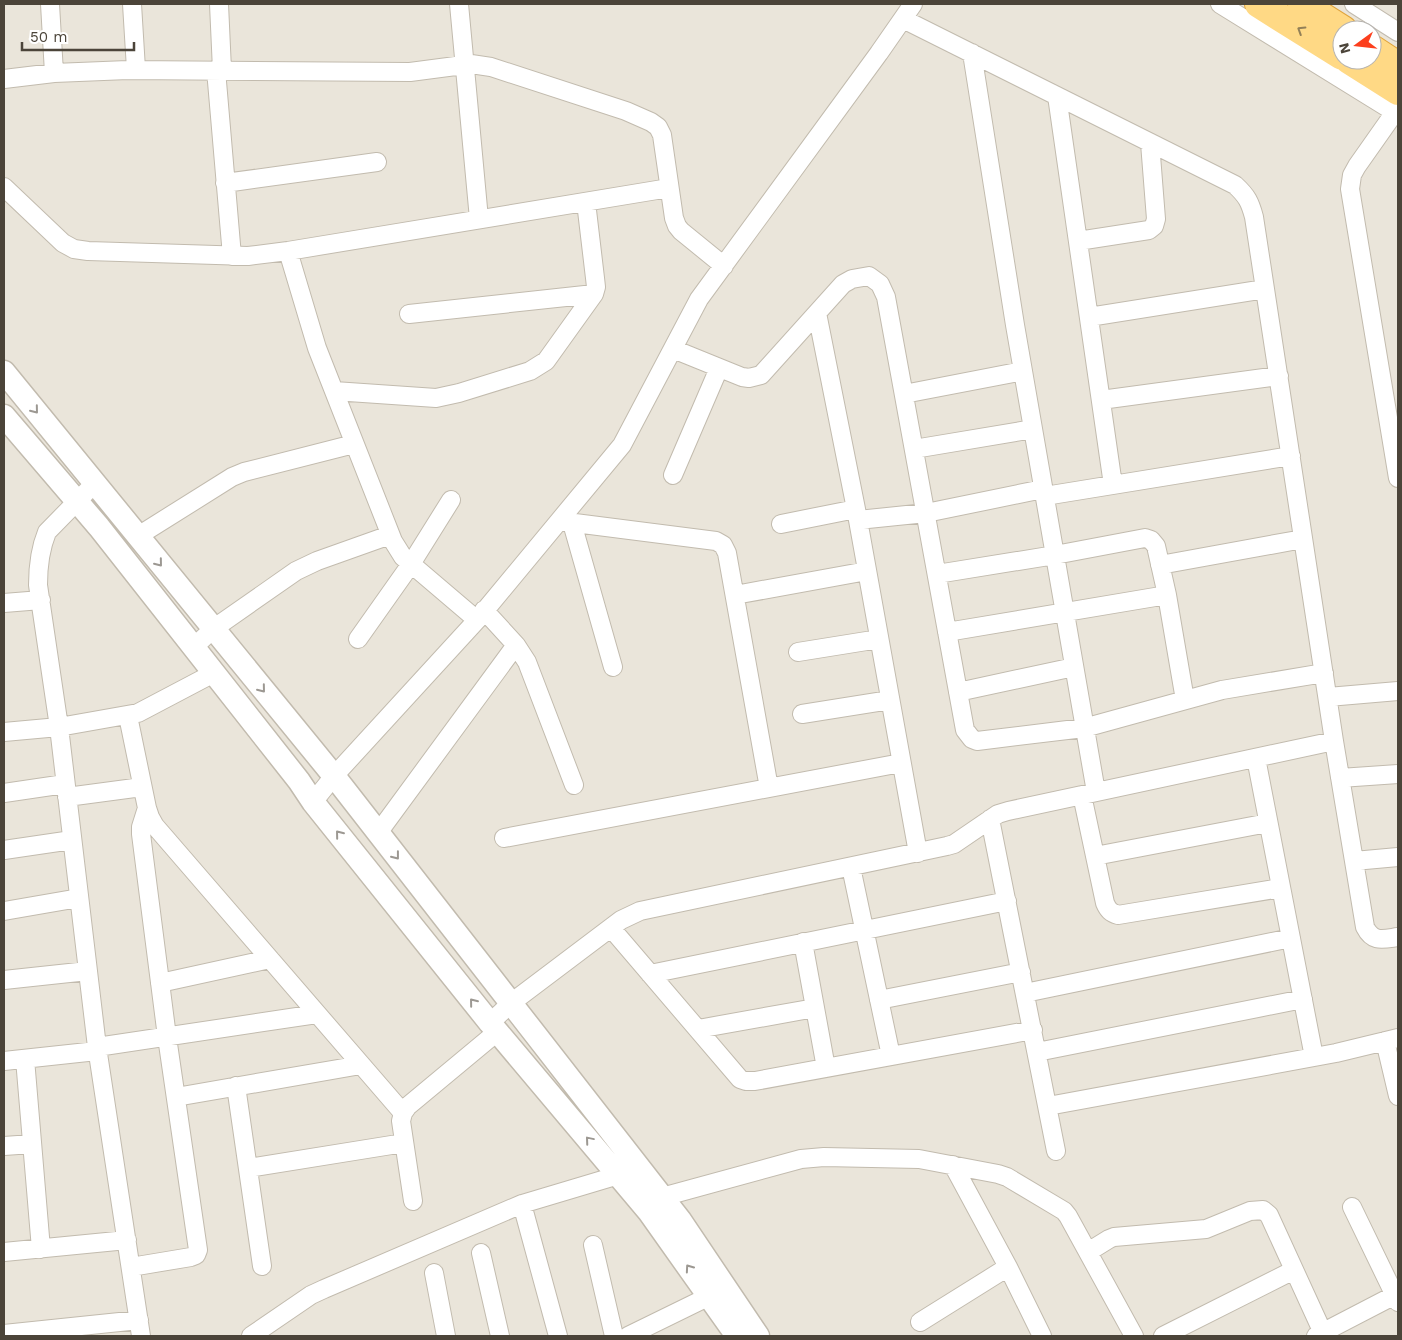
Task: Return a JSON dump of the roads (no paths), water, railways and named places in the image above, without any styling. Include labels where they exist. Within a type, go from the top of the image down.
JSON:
[{"type":"highway","points":[[1259,4],[1332,50]]},
{"type":"highway","points":[[1302,4],[1332,23]]},
{"type":"highway","points":[[1382,56],[1398,66]]},
{"type":"highway","points":[[1359,70],[1397,106]]},
{"type":"street","points":[[50,4],[54,73]]},
{"type":"street","points":[[132,4],[136,70]]},
{"type":"street","points":[[219,4],[219,70],[225,183],[232,256]]},
{"type":"street","points":[[459,4],[479,220]]},
{"type":"street","points":[[313,802],[334,776],[566,522],[622,445],[699,299],[913,4]]},
{"type":"street","points":[[1220,4],[1397,106],[1357,166],[1352,175],[1350,189],[1398,478]]},
{"type":"street","points":[[1354,4],[1398,32]]},
{"type":"street","points":[[902,19],[1235,185],[1245,194],[1251,205],[1334,741],[1365,927],[1369,934],[1375,938],[1398,937]]},
{"type":"street","points":[[972,53],[1084,728],[1095,856],[1107,909],[1112,914],[1118,915],[1281,888]]},
{"type":"street","points":[[4,79],[54,73],[136,70],[410,72],[471,64],[491,67],[617,108],[651,122],[658,127],[662,135],[674,218],[677,226],[724,266]]},
{"type":"street","points":[[1057,96],[1114,485]]},
{"type":"street","points":[[1078,240],[1149,230],[1154,226],[1156,219],[1150,143]]},
{"type":"street","points":[[225,183],[377,162]]},
{"type":"street","points":[[4,187],[63,242],[74,249],[232,256],[256,256],[670,188]]},
{"type":"street","points":[[334,391],[436,398],[460,394],[530,371],[539,366],[546,360],[594,294],[596,287],[586,202]]},
{"type":"street","points":[[288,251],[317,348],[397,550],[411,564],[480,615],[516,645],[527,662],[574,785]]},
{"type":"street","points":[[673,349],[742,377],[749,378],[761,375],[843,284],[852,279],[869,276],[880,284],[886,298],[965,730],[972,739],[977,741],[1084,728],[1222,690],[1324,673]]},
{"type":"street","points":[[1089,316],[1265,290]]},
{"type":"street","points":[[409,314],[594,294]]},
{"type":"street","points":[[817,313],[857,514],[918,853]]},
{"type":"street","points":[[673,475],[719,368]]},
{"type":"street","points":[[904,394],[1024,371]]},
{"type":"street","points":[[4,372],[334,776],[680,1220],[718,1293],[737,1336]]},
{"type":"street","points":[[1101,400],[1278,376]]},
{"type":"street","points":[[4,416],[78,502],[299,781],[313,802],[493,1027],[718,1293],[758,1336]]},
{"type":"street","points":[[914,449],[1033,429]]},
{"type":"street","points":[[138,536],[232,477],[244,472],[354,444]]},
{"type":"street","points":[[781,524],[857,514],[926,514],[1044,492],[1114,485],[1291,456]]},
{"type":"street","points":[[4,1334],[140,1328],[97,1049],[59,727],[38,585],[38,570],[43,542],[47,532],[95,483]]},
{"type":"street","points":[[358,639],[411,564],[451,500]]},
{"type":"street","points":[[566,522],[716,541],[723,545],[727,553],[735,595],[769,788]]},
{"type":"street","points":[[566,522],[612,667]]},
{"type":"street","points":[[194,647],[214,629],[296,571],[390,535]]},
{"type":"street","points":[[937,574],[1145,538],[1151,540],[1156,546],[1167,595],[1185,700]]},
{"type":"street","points":[[1160,565],[1303,540]]},
{"type":"street","points":[[735,595],[867,571]]},
{"type":"street","points":[[947,632],[1167,595]]},
{"type":"street","points":[[4,604],[41,600]]},
{"type":"street","points":[[798,652],[879,639]]},
{"type":"street","points":[[378,833],[516,645]]},
{"type":"street","points":[[958,692],[1074,667]]},
{"type":"street","points":[[4,732],[59,727],[128,716],[138,713],[214,673]]},
{"type":"street","points":[[1328,697],[1398,691]]},
{"type":"street","points":[[802,714],[890,700]]},
{"type":"street","points":[[128,716],[147,808],[156,826],[403,1113]]},
{"type":"street","points":[[413,1201],[401,1121],[403,1113],[408,1106],[493,1027],[511,1003],[629,915],[640,911],[947,846],[954,844],[998,814],[1008,811],[1334,741]]},
{"type":"street","points":[[1256,758],[1314,1058]]},
{"type":"street","points":[[504,838],[902,764]]},
{"type":"street","points":[[1340,778],[1398,774]]},
{"type":"street","points":[[4,793],[142,787]]},
{"type":"street","points":[[131,1267],[191,1257],[196,1255],[198,1250],[167,1037],[141,834],[141,827],[147,808]]},
{"type":"street","points":[[990,819],[1056,1151]]},
{"type":"street","points":[[1095,856],[1268,823]]},
{"type":"street","points":[[4,850],[72,840]]},
{"type":"street","points":[[1354,861],[1398,857]]},
{"type":"street","points":[[851,866],[891,1056]]},
{"type":"street","points":[[4,911],[79,898]]},
{"type":"street","points":[[650,974],[1007,901]]},
{"type":"street","points":[[611,928],[740,1079],[746,1081],[755,1081],[1033,1030]]},
{"type":"street","points":[[1025,993],[1291,938]]},
{"type":"street","points":[[803,942],[826,1068]]},
{"type":"street","points":[[160,983],[270,959]]},
{"type":"street","points":[[4,980],[88,971]]},
{"type":"street","points":[[879,1000],[1021,972]]},
{"type":"street","points":[[1037,1052],[1303,999]]},
{"type":"street","points":[[698,1029],[815,1008]]},
{"type":"street","points":[[4,1062],[318,1014]]},
{"type":"street","points":[[1048,1106],[1314,1058],[1391,1039],[1398,1096]]},
{"type":"street","points":[[25,1059],[41,1249]]},
{"type":"street","points":[[176,1096],[361,1065]]},
{"type":"street","points":[[236,1086],[262,1266]]},
{"type":"street","points":[[248,1168],[404,1143]]},
{"type":"street","points":[[4,1146],[32,1144]]},
{"type":"street","points":[[662,1197],[802,1159],[824,1156],[919,1158],[1007,1177],[1064,1211],[1068,1216],[1134,1336]]},
{"type":"street","points":[[953,1165],[1008,1267],[1040,1335]]},
{"type":"street","points":[[251,1336],[317,1292],[522,1204],[619,1175]]},
{"type":"street","points":[[522,1204],[558,1336]]},
{"type":"street","points":[[1088,1252],[1114,1237],[1206,1229],[1250,1211],[1263,1210],[1268,1215],[1294,1270],[1319,1334],[1396,1299],[1352,1207]]},
{"type":"street","points":[[4,1252],[127,1240]]},
{"type":"street","points":[[593,1245],[614,1336]]},
{"type":"street","points":[[481,1254],[500,1336]]},
{"type":"street","points":[[920,1322],[1008,1267]]},
{"type":"street","points":[[1163,1336],[1294,1270]]},
{"type":"street","points":[[434,1274],[446,1336]]},
{"type":"street","points":[[628,1336],[718,1293]]}]
